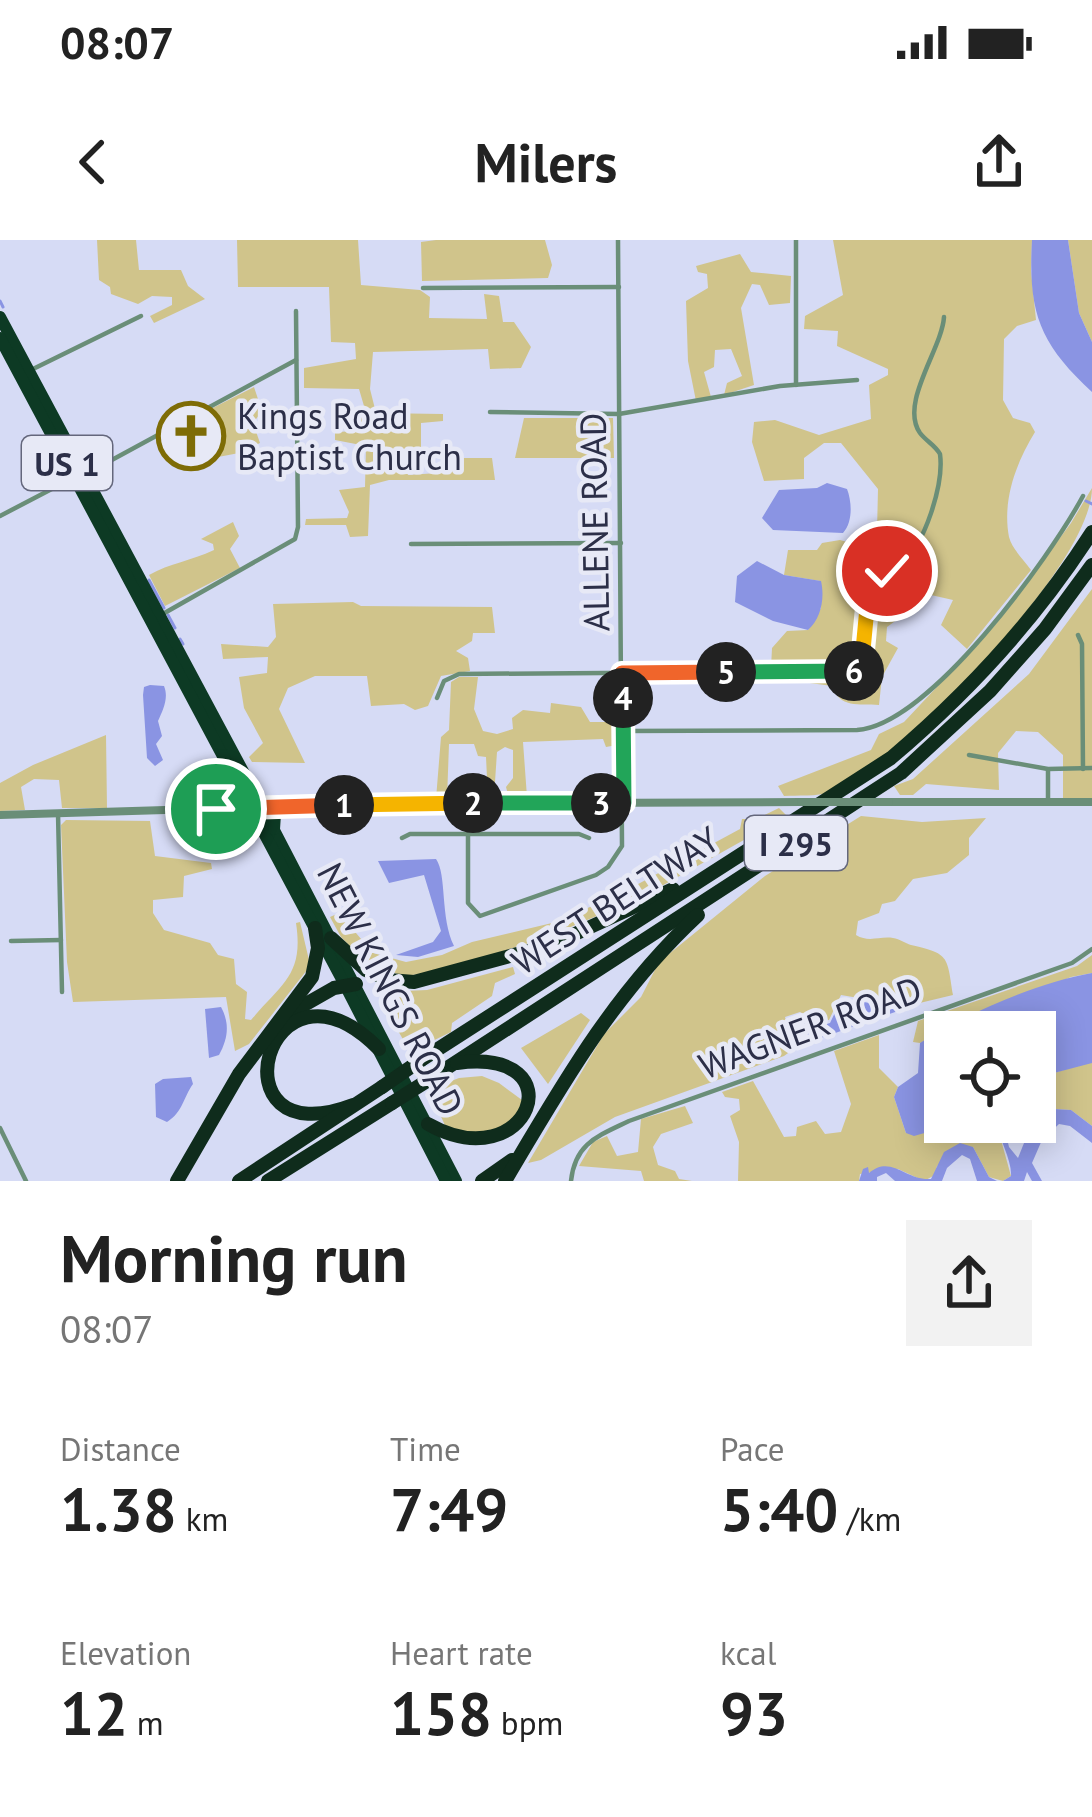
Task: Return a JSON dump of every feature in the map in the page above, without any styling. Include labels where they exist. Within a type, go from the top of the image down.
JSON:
[{"type":"highway","name":"NEW KINGS ROAD","points":[[1,328],[28,371],[79,476]]},
{"type":"highway","name":"NEW KINGS ROAD","points":[[1,328],[197,697],[230,748],[315,928],[351,984],[456,1181]]},
{"type":"highway","name":"WEST BELTWAY","points":[[239,1181],[864,778],[939,716],[1027,622],[1092,532]]},
{"type":"highway","name":"WEST BELTWAY","points":[[268,1181],[721,893],[925,753],[1027,650],[1092,565]]},
{"type":"highway","name":"NEW KINGS ROAD","points":[[155,618],[166,650],[195,693],[241,789],[274,830],[331,938],[446,1181]]},
{"type":"highway","points":[[232,808],[241,789]]},
{"type":"highway","points":[[274,830],[275,814],[285,806]]},
{"type":"highway","points":[[331,938],[372,974],[400,982],[428,980],[586,932],[747,851]]},
{"type":"highway","points":[[505,1181],[615,1003],[658,952],[721,893]]},
{"type":"highway","points":[[177,1181],[218,1104],[315,970],[315,928]]},
{"type":"highway","points":[[278,1022],[351,984]]},
{"type":"highway","points":[[353,1105],[310,1114],[284,1105],[267,1081],[271,1045],[294,1024],[320,1018],[348,1024],[380,1049]]},
{"type":"highway","points":[[428,1124],[447,1142],[478,1154],[499,1152],[521,1136],[530,1113],[521,1082],[505,1067],[478,1060],[452,1064]]},
{"type":"highway","points":[[482,1181],[524,1150]]},
{"type":"street","name":"ALLENE ROAD","points":[[468,835],[469,908],[480,916],[596,875],[622,846],[618,240]]},
{"type":"street","points":[[796,240],[796,386]]},
{"type":"street","points":[[423,288],[619,287]]},
{"type":"street","points":[[155,618],[295,539],[296,311]]},
{"type":"street","points":[[28,371],[141,316]]},
{"type":"street","points":[[437,698],[444,681],[459,674],[861,671],[867,586],[906,558],[934,502],[942,461],[936,446],[920,432],[916,398],[943,331],[944,317]]},
{"type":"street","points":[[0,516],[296,360]]},
{"type":"street","points":[[490,412],[620,414],[856,380]]},
{"type":"street","points":[[623,730],[857,730],[891,722],[985,633],[1036,568],[1083,496]]},
{"type":"street","points":[[411,544],[621,543]]},
{"type":"street","points":[[1078,635],[1082,644],[1083,769]]},
{"type":"street","points":[[969,755],[1048,769],[1092,768]]},
{"type":"street","points":[[1048,769],[1048,802]]},
{"type":"street","points":[[0,814],[285,806],[1092,802]]},
{"type":"street","points":[[58,813],[62,992]]},
{"type":"street","points":[[402,838],[410,834],[579,834],[589,838]]},
{"type":"street","points":[[10,941],[61,940]]},
{"type":"street","name":"WAGNER ROAD","points":[[571,1181],[574,1161],[583,1146],[629,1121],[1058,968],[1092,949]]},
{"type":"street","points":[[0,1128],[26,1181]]},
{"type":"shaded area","points":[[97,240],[136,240],[139,270],[181,270],[188,286],[205,299],[154,323],[150,316],[172,305],[172,297],[152,296],[138,304],[111,294],[110,287],[99,280]]},
{"type":"shaded area","points":[[237,240],[358,240],[361,285],[420,290],[430,297],[429,318],[487,319],[484,294],[499,296],[503,322],[514,322],[531,347],[521,368],[490,369],[488,349],[373,352],[370,389],[376,413],[443,414],[443,421],[421,423],[421,459],[411,461],[408,475],[438,473],[446,458],[492,458],[495,480],[389,480],[370,485],[368,536],[350,537],[346,525],[305,525],[306,519],[347,518],[339,490],[365,487],[366,446],[335,440],[335,432],[359,431],[364,406],[359,389],[304,388],[304,368],[356,359],[355,343],[331,342],[329,287],[238,287]]},
{"type":"shaded area","points":[[545,240],[552,265],[548,278],[422,281],[421,242]]},
{"type":"shaded area","points":[[833,240],[1032,240],[1036,320],[1017,326],[1004,339],[1003,400],[1013,418],[1030,423],[1035,432],[1017,469],[1007,509],[1011,541],[1031,570],[967,649],[941,625],[953,600],[931,595],[887,627],[886,641],[898,648],[882,677],[879,705],[845,701],[832,686],[780,679],[771,668],[772,648],[787,631],[808,630],[821,608],[820,581],[784,575],[788,550],[817,550],[822,543],[840,540],[865,547],[877,531],[878,489],[841,443],[824,443],[804,458],[804,479],[764,481],[752,442],[754,422],[775,420],[819,435],[871,419],[869,385],[888,375],[888,369],[837,346],[838,331],[804,329],[805,316],[843,295]]},
{"type":"shaded area","points":[[1068,240],[1092,240],[1092,342],[1079,313]]},
{"type":"shaded area","points":[[740,254],[751,272],[791,276],[790,303],[769,305],[760,285],[752,284],[741,308],[754,385],[724,395],[727,383],[742,376],[731,349],[715,350],[714,367],[704,372],[711,397],[696,401],[688,361],[686,301],[708,288],[707,274],[698,272],[696,266]]},
{"type":"shaded area","points":[[254,387],[262,411],[253,423],[260,443],[213,458],[193,418]]},
{"type":"shaded area","points":[[524,418],[613,418],[614,458],[515,458]]},
{"type":"shaded area","points":[[1092,488],[1084,522],[1061,564],[1028,610],[944,702],[862,773],[830,792],[784,796],[778,786],[871,750],[879,734],[904,722],[996,624]]},
{"type":"shaded area","points":[[233,522],[239,536],[230,549],[240,568],[165,606],[149,575],[214,550],[213,544],[201,539]]},
{"type":"shaded area","points":[[1092,589],[1092,799],[1063,798],[1063,755],[1038,732],[1016,731],[998,753],[999,790],[926,784],[913,795],[900,795],[894,786],[913,779],[1029,674]]},
{"type":"shaded area","points":[[353,602],[361,606],[492,607],[495,633],[473,633],[472,641],[456,651],[468,658],[470,671],[441,676],[428,706],[415,710],[404,704],[371,706],[367,676],[315,676],[288,688],[279,709],[305,763],[252,762],[249,757],[263,743],[244,708],[239,677],[267,673],[268,657],[223,659],[221,644],[268,647],[276,637],[273,604]]},
{"type":"shaded area","points":[[478,677],[474,709],[483,731],[497,734],[513,729],[512,718],[523,710],[550,713],[551,703],[581,707],[590,722],[617,722],[617,745],[606,747],[603,739],[523,742],[527,797],[509,798],[506,787],[513,778],[513,750],[505,747],[497,752],[494,797],[488,799],[486,757],[478,756],[474,744],[449,744],[447,799],[436,799],[441,737],[449,730],[451,682]]},
{"type":"shaded area","points":[[106,735],[107,808],[62,808],[59,780],[34,779],[21,787],[25,810],[0,811],[0,783]]},
{"type":"shaded area","points":[[779,808],[787,816],[642,897],[542,939],[432,973],[402,976],[362,959],[330,917],[339,913],[373,953],[406,962],[442,955],[472,942],[552,923],[616,896],[740,829],[742,819],[756,819]]},
{"type":"shaded area","points":[[861,816],[922,822],[986,818],[969,838],[969,855],[947,873],[913,879],[895,901],[858,921],[856,935],[896,939],[939,954],[947,964],[953,995],[903,1007],[897,996],[882,1002],[841,995],[829,1020],[818,1022],[800,1012],[785,1017],[795,1048],[784,1056],[615,1117],[528,1163],[604,1034],[641,997],[659,962],[765,876]]},
{"type":"shaded area","points":[[66,820],[150,821],[155,856],[211,863],[212,869],[184,876],[183,897],[153,900],[153,913],[164,930],[210,943],[218,955],[234,959],[236,984],[247,992],[245,1019],[251,1020],[288,977],[297,955],[296,923],[300,922],[307,970],[249,1044],[235,1051],[226,997],[73,1002],[61,825]]},
{"type":"shaded area","points":[[1092,955],[1092,973],[1071,977],[993,1011],[947,1011],[1077,966]]},
{"type":"shaded area","points":[[513,967],[515,974],[495,983],[492,996],[452,1023],[451,1032],[410,1052],[382,1002],[381,992],[427,990]]},
{"type":"shaded area","points":[[581,1013],[590,1020],[548,1084],[521,1048]]},
{"type":"shaded area","points":[[924,1019],[924,1041],[920,1043],[913,1042],[918,1021]]},
{"type":"shaded area","points":[[879,1035],[879,1068],[898,1087],[894,1097],[906,1133],[924,1130],[924,1143],[1002,1143],[1011,1176],[1003,1181],[989,1177],[973,1147],[937,1166],[935,1175],[924,1181],[898,1169],[860,1174],[859,1181],[738,1181],[739,1142],[730,1116],[740,1110],[739,1099],[722,1092],[753,1081],[784,1137],[796,1136],[797,1127],[816,1121],[825,1134],[841,1132],[851,1104],[834,1051]]},
{"type":"shaded area","points":[[1092,1063],[1092,1126],[1071,1110],[1056,1109],[1056,1072]]},
{"type":"shaded area","points":[[482,1076],[522,1100],[512,1134],[495,1141],[472,1140],[447,1130],[435,1103],[441,1085]]},
{"type":"shaded area","points":[[685,1106],[693,1123],[661,1134],[653,1147],[658,1165],[675,1171],[679,1179],[692,1181],[644,1181],[641,1171],[579,1166],[593,1142],[607,1136],[617,1156],[638,1152],[641,1119]]},
{"type":"water","points":[[1032,240],[1068,240],[1079,313],[1092,342],[1092,392],[1060,358],[1041,325],[1032,287]]},
{"type":"water","points":[[827,483],[849,494],[850,518],[843,533],[773,530],[762,518],[779,490]]},
{"type":"water","points":[[757,561],[784,575],[821,581],[821,608],[808,630],[773,621],[735,602],[737,576]]},
{"type":"water","points":[[164,686],[166,695],[158,721],[162,736],[156,744],[163,760],[155,766],[147,758],[143,695],[144,687]]},
{"type":"water","points":[[436,859],[454,946],[418,957],[396,955],[433,942],[441,931],[424,875],[389,883],[378,861]]},
{"type":"water","points":[[1092,973],[1092,1063],[1056,1072],[1056,1011],[979,1011]]},
{"type":"water","points":[[842,998],[880,1005],[895,999],[899,1006],[898,1011],[797,1043],[792,1020],[817,1027],[830,1023]]},
{"type":"water","points":[[221,1007],[226,1037],[219,1055],[209,1058],[205,1009]]},
{"type":"water","points":[[924,1041],[924,1133],[914,1136],[906,1133],[894,1097],[898,1087],[918,1073]]},
{"type":"water","points":[[191,1077],[193,1084],[176,1114],[167,1122],[156,1117],[155,1084]]},
{"type":"water","points":[[1056,1109],[1071,1110],[1092,1126],[1092,1143],[1070,1126],[1056,1127]]},
{"type":"water","points":[[960,1143],[973,1147],[989,1177],[997,1181],[977,1181],[970,1159],[962,1155],[947,1168],[942,1181],[895,1181],[886,1173],[877,1181],[859,1181],[863,1169],[868,1167],[869,1173],[884,1166],[931,1179],[944,1152]]},
{"type":"water","points":[[1003,1143],[1008,1143],[1018,1158],[1024,1143],[1041,1143],[1032,1163],[1042,1181],[1032,1181],[1027,1172],[1024,1181],[1003,1181],[1011,1170]]},
{"type":"waterway","points":[[0,301],[3,307]]},
{"type":"waterway","points":[[1086,501],[1092,504]]},
{"type":"waterway","points":[[149,580],[164,608]]},
{"type":"waterway","points":[[168,615],[175,628]]},
{"type":"waterway","points":[[180,639],[183,644]]},
{"type":"place","name":"Kings Road Baptist Church","points":[[191,436]]},
{"type":"route","points":[[216,809],[624,803],[622,673],[861,671],[866,598],[869,587],[887,571]]}]
